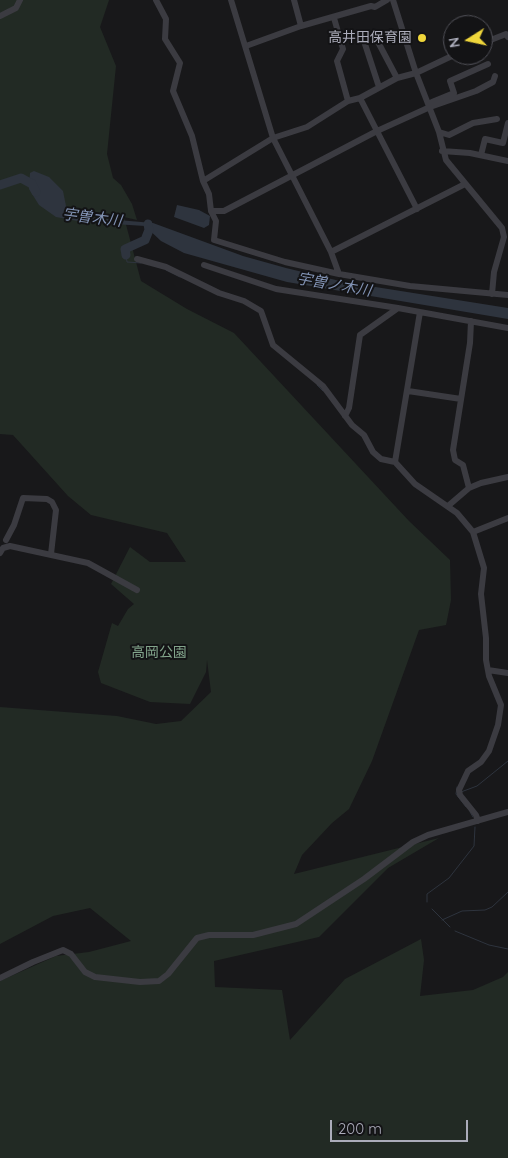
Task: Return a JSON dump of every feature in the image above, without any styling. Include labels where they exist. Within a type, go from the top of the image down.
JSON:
[{"type":"street","points":[[0,16],[16,8],[20,0]]},
{"type":"street","points":[[156,0],[166,20],[166,39],[180,63],[172,91],[192,136],[203,181],[209,194],[211,211],[216,220],[214,240],[285,262],[339,274],[410,286],[508,295]]},
{"type":"street","points":[[231,0],[273,138],[331,252],[339,274]]},
{"type":"street","points":[[294,0],[301,26]]},
{"type":"street","points":[[246,46],[301,26],[334,18],[370,6],[375,7],[387,0]]},
{"type":"street","points":[[393,0],[416,73],[439,132],[442,151],[446,160],[505,228],[494,272],[492,294]]},
{"type":"street","points":[[334,18],[343,49],[337,61],[348,101]]},
{"type":"street","points":[[493,39],[506,34],[508,37]]},
{"type":"street","points":[[363,38],[379,87]]},
{"type":"street","points":[[378,42],[396,78]]},
{"type":"street","points":[[203,181],[273,138],[306,127],[348,101],[360,98],[396,78],[416,73],[443,60]]},
{"type":"street","points":[[211,211],[224,211],[454,93],[450,81],[486,65]]},
{"type":"street","points":[[430,105],[476,91],[493,82],[495,76]]},
{"type":"street","points":[[360,98],[417,209]]},
{"type":"street","points":[[439,132],[449,135],[473,123],[497,119]]},
{"type":"street","points":[[481,155],[485,139],[503,143],[508,124]]},
{"type":"street","points":[[442,151],[481,155],[508,161]]},
{"type":"street","points":[[331,252],[465,184]]},
{"type":"street","points":[[137,259],[166,267],[219,293],[257,308],[266,320],[273,344],[323,386],[345,416],[364,435],[373,452],[382,459],[395,462],[415,484],[448,506],[473,532],[484,568],[481,594],[488,670],[501,705],[498,725],[489,751],[481,762],[468,771],[460,793],[476,815],[478,821]]},
{"type":"street","points":[[204,265],[276,290],[398,308],[508,328]]},
{"type":"street","points":[[345,416],[349,408],[360,335],[398,308]]},
{"type":"street","points":[[395,462],[420,312]]},
{"type":"street","points":[[469,488],[463,465],[455,460],[453,450],[471,321]]},
{"type":"street","points":[[408,391],[461,399]]},
{"type":"street","points":[[448,506],[469,488],[481,483],[508,477]]},
{"type":"street","points":[[0,553],[14,525],[23,498],[48,499],[52,502],[56,510],[51,554]]},
{"type":"street","points":[[473,532],[508,518]]},
{"type":"street","points":[[4,542],[88,563],[138,590]]},
{"type":"street","points":[[488,670],[508,672]]},
{"type":"street","points":[[0,978],[63,950],[71,954],[85,972],[95,977],[140,982],[159,981],[168,974],[197,938],[217,934],[253,935],[296,924],[364,879],[403,848],[428,835],[508,812]]},
{"type":"green space","name":"高岡公園","points":[[0,0],[109,0],[100,27],[116,66],[107,154],[113,178],[121,185],[132,204],[137,220],[124,217],[141,281],[187,309],[234,333],[409,521],[450,560],[451,600],[446,625],[419,630],[372,761],[349,809],[332,823],[302,855],[294,874],[439,838],[388,868],[319,937],[214,961],[215,987],[282,990],[290,1040],[345,979],[421,939],[424,960],[420,996],[473,990],[503,977],[508,972],[508,1158],[0,1158],[0,981],[56,956],[89,952],[131,941],[90,908],[53,916],[0,944],[0,707],[117,716],[156,724],[181,721],[211,692],[207,660],[206,672],[190,704],[150,702],[101,683],[98,672],[112,623],[118,626],[128,609],[134,604],[111,584],[130,547],[150,562],[186,562],[167,533],[91,515],[68,496],[13,435],[0,434]]},
{"type":"water","points":[[34,171],[49,177],[63,191],[66,206],[83,217],[153,223],[243,256],[344,282],[508,308],[508,319],[287,282],[184,253],[161,241],[145,226],[83,222],[56,217],[39,205],[29,189],[30,173]]},
{"type":"water","points":[[177,205],[199,210],[210,216],[209,225],[204,228],[174,217]]},
{"type":"waterway","name":"宇曽木川","points":[[0,185],[21,178],[32,184],[36,192]]},
{"type":"waterway","name":"宇曽ノ木川","points":[[126,255],[125,249],[145,240],[149,230],[148,224]]},
{"type":"waterway","points":[[126,255],[127,262],[141,263]]},
{"type":"waterway","points":[[166,270],[180,277]]},
{"type":"waterway","points":[[317,385],[323,391]]},
{"type":"waterway","points":[[461,792],[477,786],[508,761]]},
{"type":"waterway","points":[[457,787],[456,794],[466,807]]},
{"type":"waterway","points":[[470,812],[473,817]]},
{"type":"waterway","points":[[427,902],[427,894],[449,878],[474,846],[475,827]]},
{"type":"waterway","points":[[442,920],[462,911],[485,910],[492,907],[508,892]]},
{"type":"waterway","points":[[432,909],[450,927]]},
{"type":"waterway","points":[[455,931],[489,945],[508,949]]},
{"type":"place","name":"高井田保育園","points":[[422,38]]}]
